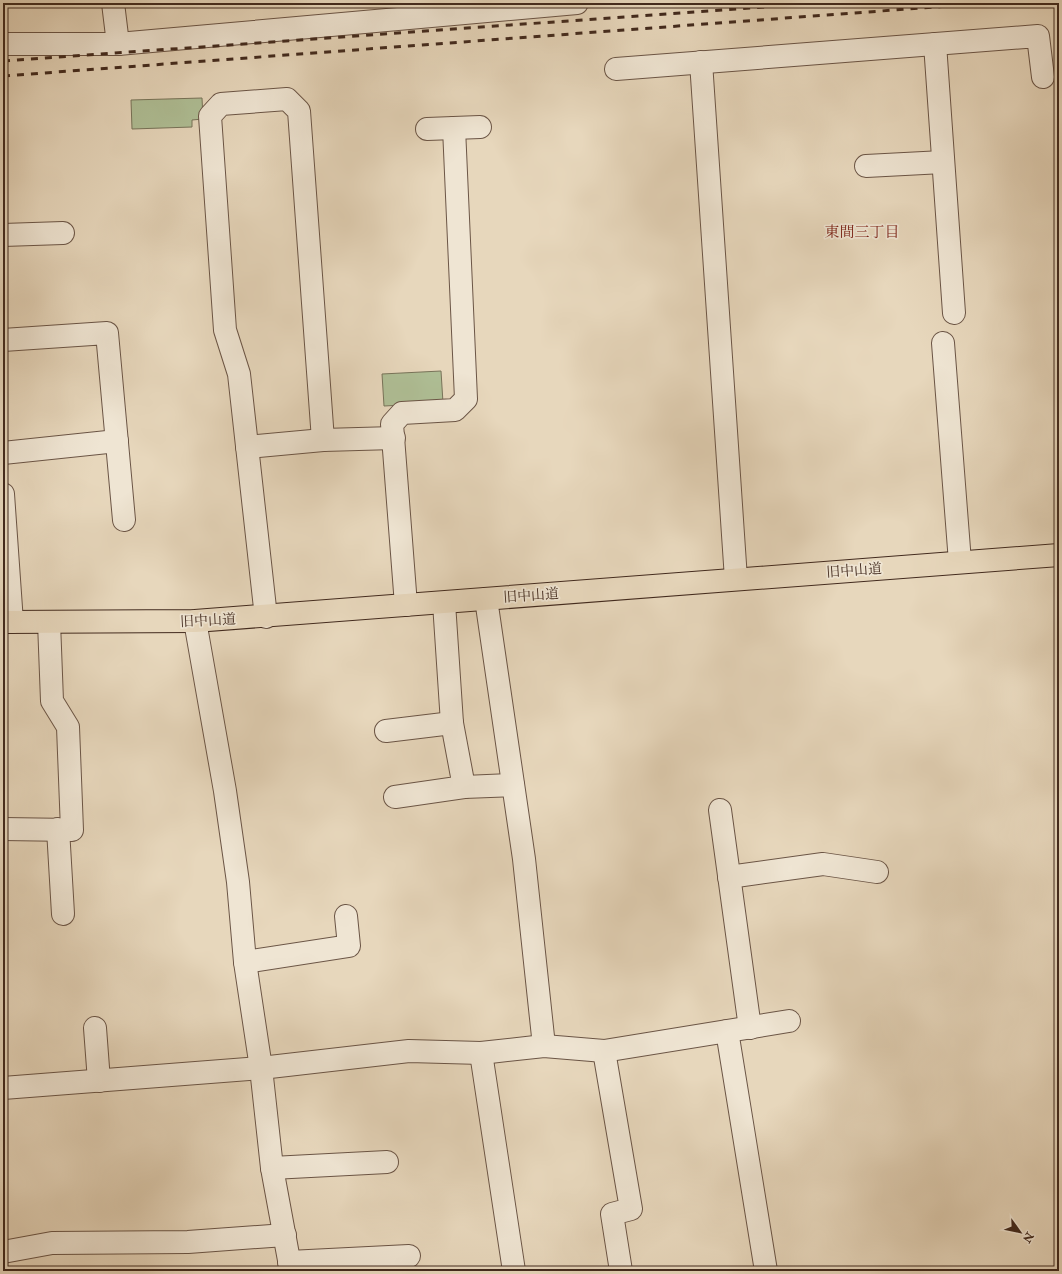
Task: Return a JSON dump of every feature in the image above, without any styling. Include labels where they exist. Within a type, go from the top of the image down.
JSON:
[{"type":"main road","name":"旧中山道","points":[[8,622],[195,621],[266,617],[736,579],[1059,555]]},
{"type":"street","points":[[113,3],[118,44]]},
{"type":"street","points":[[3,44],[118,44],[522,5],[577,3]]},
{"type":"street","points":[[616,69],[1038,36],[1043,77]]},
{"type":"street","points":[[935,44],[954,313]]},
{"type":"street","points":[[701,62],[736,579]]},
{"type":"street","points":[[266,617],[239,374],[225,330],[210,116],[221,104],[287,99],[299,111],[323,440]]},
{"type":"street","points":[[427,129],[480,127]]},
{"type":"street","points":[[406,605],[392,424],[402,413],[455,410],[466,399],[454,128]]},
{"type":"street","points":[[866,166],[944,162]]},
{"type":"street","points":[[3,235],[63,232]]},
{"type":"street","points":[[3,340],[107,333],[124,520]]},
{"type":"street","points":[[943,343],[960,562]]},
{"type":"street","points":[[247,447],[323,440],[394,438]]},
{"type":"street","points":[[3,453],[117,441]]},
{"type":"street","points":[[3,494],[8,622]]},
{"type":"street","points":[[486,599],[524,859],[544,1046]]},
{"type":"street","points":[[444,602],[452,723],[464,787]]},
{"type":"street","points":[[195,621],[225,791],[238,882],[245,962],[261,1068],[272,1168],[290,1267],[409,1256]]},
{"type":"street","points":[[3,829],[72,830],[68,727],[52,701],[49,622]]},
{"type":"street","points":[[386,731],[452,723]]},
{"type":"street","points":[[395,796],[464,787],[513,785]]},
{"type":"street","points":[[720,810],[750,1028]]},
{"type":"street","points":[[58,830],[63,914]]},
{"type":"street","points":[[729,877],[823,864],[877,872]]},
{"type":"street","points":[[245,962],[349,946],[346,916]]},
{"type":"street","points":[[3,1088],[261,1068],[409,1052],[482,1053],[544,1046],[604,1051],[789,1021]]},
{"type":"street","points":[[95,1028],[99,1081]]},
{"type":"street","points":[[727,1031],[766,1271]]},
{"type":"street","points":[[604,1051],[632,1209],[612,1214],[621,1271]]},
{"type":"street","points":[[482,1053],[514,1271]]},
{"type":"street","points":[[272,1168],[387,1162]]},
{"type":"street","points":[[3,1252],[52,1244],[188,1242],[284,1235]]},
{"type":"green space","points":[[202,98],[203,119],[192,120],[192,127],[132,129],[131,100]]},
{"type":"green space","points":[[441,371],[443,403],[384,406],[382,374]]},
{"type":"railway","points":[[3,61],[821,3]]},
{"type":"railway","points":[[3,76],[989,3]]},
{"type":"district","name":"東間三丁目","points":[[862,232]]}]
